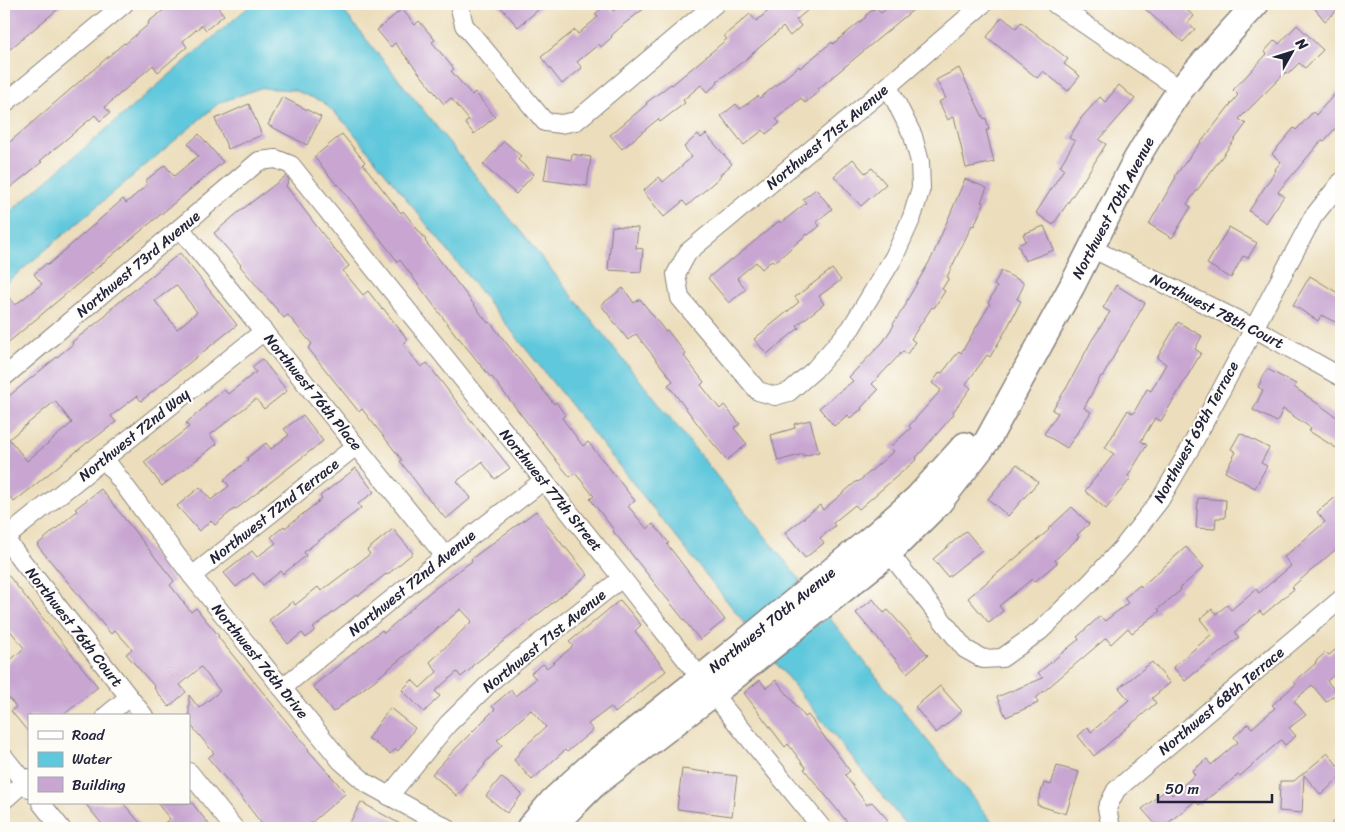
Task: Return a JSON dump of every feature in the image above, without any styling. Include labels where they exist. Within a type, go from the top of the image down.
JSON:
[{"type":"street","points":[[4,104],[124,4]]},
{"type":"street","points":[[459,5],[464,25],[545,122],[561,124],[576,121],[715,4]]},
{"type":"street","name":"Northwest 71st Avenue","points":[[888,86],[913,136],[920,162],[921,188],[912,217],[894,257],[851,328],[814,370],[789,392],[775,396],[758,392],[680,298],[676,274],[688,252],[888,86],[983,4]]},
{"type":"street","points":[[1055,4],[1181,90]]},
{"type":"street","name":"Northwest 70th Avenue","points":[[551,828],[594,785],[707,686],[882,544],[939,503],[987,441],[1072,286],[1134,163],[1181,90],[1217,46],[1256,4]]},
{"type":"street","name":"Northwest 73rd Avenue","points":[[4,377],[259,161],[276,158]]},
{"type":"street","name":"Northwest 77th Street","points":[[276,158],[291,165],[822,828]]},
{"type":"street","name":"Northwest 69th Terrace","points":[[882,544],[965,649],[983,659],[1002,658],[1040,631],[1090,583],[1124,546],[1160,500],[1191,447],[1313,217],[1341,182]]},
{"type":"street","name":"Northwest 76th Place","points":[[180,228],[445,556]]},
{"type":"street","name":"Northwest 78th Court","points":[[1090,248],[1254,328],[1341,377]]},
{"type":"street","name":"Northwest 72nd Way","points":[[4,539],[264,331]]},
{"type":"street","name":"Northwest 72nd Terrace","points":[[192,576],[356,446]]},
{"type":"street","name":"Northwest 76th Drive","points":[[104,458],[192,576],[341,762],[366,783],[447,828]]},
{"type":"street","name":"Northwest 72nd Avenue","points":[[282,688],[445,556],[544,481]]},
{"type":"street","name":"Northwest 76th Court","points":[[4,539],[142,714]]},
{"type":"street","name":"Northwest 71st Avenue","points":[[389,796],[448,724],[494,678],[622,578]]},
{"type":"street","name":"Northwest 68th Terrace","points":[[1111,828],[1107,808],[1116,790],[1341,599]]},
{"type":"street","name":"Northwest 70th Avenue","points":[[529,828],[552,801],[590,767],[707,686]]},
{"type":"street","points":[[108,714],[129,697]]},
{"type":"street","points":[[4,757],[27,783],[4,800]]},
{"type":"street","points":[[190,773],[234,828]]},
{"type":"street","points":[[42,804],[61,828]]},
{"type":"water","points":[[252,4],[338,4],[801,581],[746,625],[349,127],[323,102],[294,90],[260,88],[219,103],[4,285],[4,217]]},
{"type":"water","points":[[828,616],[997,828],[908,828],[772,658]]},
{"type":"building","points":[[12,4],[64,4],[4,54],[4,11]]},
{"type":"building","points":[[172,4],[215,4],[224,15],[206,30],[202,25],[183,41],[187,47],[158,72],[153,65],[105,107],[110,113],[100,121],[95,115],[11,187],[4,178],[4,147],[124,43],[149,24],[148,22]]},
{"type":"building","points":[[498,4],[545,4],[518,27]]},
{"type":"building","points":[[607,4],[613,11],[623,4],[650,4],[624,24],[601,47],[599,44],[577,62],[582,68],[562,84],[541,57],[575,30],[578,34],[598,17],[595,14]]},
{"type":"building","points":[[777,4],[815,4],[796,20],[801,26],[790,36],[783,27],[717,81],[718,83],[707,92],[701,85],[683,100],[685,103],[660,122],[658,119],[622,149],[610,135],[646,103],[672,85],[727,39],[724,36],[750,14],[756,21]]},
{"type":"building","points":[[892,4],[920,4],[818,89],[819,91],[805,103],[801,98],[776,119],[780,123],[766,134],[763,130],[744,145],[721,116],[736,104],[740,109],[758,96],[760,98],[799,66],[800,68],[832,42],[833,44],[876,7],[881,13]]},
{"type":"building","points":[[1139,4],[1179,4],[1194,16],[1188,23],[1195,29],[1183,42]]},
{"type":"building","points":[[1311,4],[1341,4],[1341,7],[1325,21]]},
{"type":"building","points":[[402,9],[415,25],[419,21],[435,40],[432,42],[454,69],[451,71],[472,95],[475,92],[495,117],[474,134],[465,123],[469,120],[451,98],[444,104],[395,43],[391,47],[377,30]]},
{"type":"building","points":[[1002,17],[1016,28],[1021,22],[1068,59],[1064,64],[1080,76],[1068,91],[1043,71],[1037,78],[987,37]]},
{"type":"building","points":[[1297,25],[1323,50],[1305,68],[1299,63],[1288,74],[1286,72],[1239,119],[1246,124],[1187,204],[1191,207],[1172,238],[1149,224],[1175,176],[1238,95],[1233,90],[1267,54],[1264,52],[1275,40],[1279,44]]},
{"type":"building","points":[[959,68],[984,119],[986,118],[989,130],[986,130],[994,162],[966,168],[954,116],[948,120],[939,102],[946,98],[936,80]]},
{"type":"building","points":[[1119,85],[1135,99],[1099,140],[1106,144],[1053,225],[1036,213],[1064,169],[1060,166],[1075,141],[1069,138],[1082,117],[1100,97],[1105,102]]},
{"type":"building","points":[[1341,87],[1341,122],[1324,141],[1322,140],[1278,192],[1284,196],[1266,223],[1249,211],[1281,162],[1272,154],[1294,128],[1296,130],[1313,112],[1316,115]]},
{"type":"building","points":[[282,97],[321,117],[307,145],[268,125]]},
{"type":"building","points":[[249,104],[262,135],[228,149],[215,119]]},
{"type":"building","points":[[199,134],[223,162],[4,346],[4,292],[15,305],[42,284],[34,274],[47,263],[48,265],[123,199],[126,203],[148,184],[145,181],[165,165],[174,176],[198,156],[188,144]]},
{"type":"building","points":[[342,134],[365,162],[363,164],[401,213],[403,211],[426,240],[488,323],[490,322],[554,404],[556,402],[565,415],[562,418],[583,446],[588,442],[635,501],[628,506],[647,529],[653,524],[725,620],[700,640],[613,531],[590,499],[594,496],[575,473],[570,477],[560,465],[492,377],[458,338],[400,260],[398,262],[338,184],[314,157]]},
{"type":"building","points":[[698,134],[701,138],[706,134],[732,164],[687,206],[683,201],[664,217],[643,191],[659,177],[663,182],[692,157],[684,147]]},
{"type":"building","points":[[504,141],[521,156],[518,160],[534,174],[516,194],[483,165]]},
{"type":"building","points":[[572,154],[591,157],[587,186],[544,180],[548,156],[571,160]]},
{"type":"building","points":[[853,159],[865,173],[872,168],[886,184],[861,206],[834,176]]},
{"type":"building","points":[[286,176],[289,180],[286,186],[349,266],[343,271],[363,295],[368,291],[383,308],[408,340],[403,344],[421,367],[427,363],[510,468],[495,479],[482,462],[457,481],[471,498],[446,519],[422,491],[400,461],[402,460],[362,409],[359,412],[308,348],[312,344],[288,315],[284,318],[214,233]]},
{"type":"building","points":[[965,179],[987,188],[981,202],[984,203],[974,226],[972,225],[947,277],[949,278],[942,289],[945,291],[911,339],[915,342],[907,354],[903,351],[872,384],[878,390],[862,409],[850,418],[848,415],[834,426],[819,408],[853,381],[849,377],[883,342],[894,325],[932,257]]},
{"type":"building","points":[[816,189],[832,209],[816,222],[820,226],[807,234],[774,263],[772,260],[762,269],[756,262],[737,278],[746,289],[729,303],[708,278],[779,221],[781,223],[806,203],[803,199]]},
{"type":"building","points":[[612,226],[638,228],[636,248],[643,249],[641,272],[608,270]]},
{"type":"building","points":[[1044,226],[1054,250],[1025,261],[1018,245],[1026,241],[1023,234]]},
{"type":"building","points":[[1229,227],[1257,243],[1248,258],[1243,256],[1231,278],[1207,264]]},
{"type":"building","points":[[180,253],[237,325],[141,401],[137,396],[111,416],[116,422],[88,442],[14,502],[4,489],[4,400],[73,344],[72,342],[108,314],[107,312]],"holes":[[[176,285],[197,312],[177,329],[155,301]],[[55,401],[72,423],[27,461],[9,439]]]},
{"type":"building","points":[[832,269],[841,280],[819,296],[824,304],[797,325],[799,328],[767,354],[754,339],[799,302],[795,297]]},
{"type":"building","points":[[1001,271],[1023,282],[1023,287],[1017,299],[1021,301],[990,357],[987,355],[966,384],[971,388],[953,412],[954,414],[917,459],[859,509],[855,505],[833,523],[835,526],[820,538],[824,543],[805,558],[785,533],[820,505],[823,510],[894,451],[890,447],[911,428],[909,426],[941,390],[932,383],[959,351],[961,353],[990,304],[988,303],[997,287],[994,285]]},
{"type":"building","points":[[1310,276],[1341,295],[1341,325],[1321,315],[1318,321],[1293,305]]},
{"type":"building","points":[[1116,285],[1145,303],[1103,376],[1101,376],[1084,408],[1091,412],[1067,448],[1044,434],[1058,413],[1052,410],[1110,312],[1103,308]]},
{"type":"building","points":[[623,288],[634,303],[640,299],[665,331],[667,330],[686,354],[684,356],[704,382],[701,385],[720,409],[724,405],[740,424],[734,428],[747,444],[727,460],[668,385],[673,381],[636,334],[628,340],[601,305]]},
{"type":"building","points":[[1178,322],[1202,336],[1195,349],[1201,353],[1161,421],[1155,418],[1141,441],[1147,445],[1128,476],[1131,478],[1106,509],[1085,491],[1114,454],[1105,448],[1128,410],[1133,414],[1147,389],[1151,391],[1166,364],[1157,358]]},
{"type":"building","points":[[262,359],[287,391],[264,409],[256,399],[210,435],[217,444],[162,486],[144,462],[189,427],[186,423],[205,405],[224,390],[228,394],[256,372],[252,367]]},
{"type":"building","points":[[1267,369],[1296,384],[1294,387],[1341,420],[1341,451],[1309,431],[1311,428],[1283,409],[1277,422],[1253,410],[1263,390],[1258,387]]},
{"type":"building","points":[[303,415],[323,441],[215,525],[211,521],[199,531],[177,506],[200,487],[211,500],[229,486],[224,480],[248,460],[247,458],[266,443],[271,449],[289,435],[284,429]]},
{"type":"building","points":[[810,420],[819,452],[778,461],[771,435],[795,428],[794,424]]},
{"type":"building","points":[[1240,433],[1269,448],[1261,463],[1267,466],[1255,488],[1225,472],[1236,452],[1231,449]]},
{"type":"building","points":[[1017,464],[1038,482],[1008,516],[988,499]]},
{"type":"building","points":[[356,468],[374,492],[358,504],[361,508],[304,552],[306,556],[283,574],[281,571],[263,585],[253,573],[236,587],[224,573],[252,551],[257,557],[276,543],[271,537],[322,499],[320,496]]},
{"type":"building","points":[[101,489],[174,581],[170,585],[191,612],[196,608],[308,750],[346,793],[305,828],[265,828],[208,758],[214,753],[190,724],[189,695],[199,708],[220,691],[201,667],[180,685],[186,692],[169,707],[155,687],[126,654],[132,649],[115,630],[111,634],[37,545],[77,511],[75,509]]},
{"type":"building","points":[[1341,493],[1341,545],[1263,615],[1260,611],[1235,632],[1239,637],[1185,681],[1173,667],[1212,634],[1200,619],[1212,609],[1216,614],[1227,605],[1231,610],[1256,589],[1259,593],[1291,566],[1284,557],[1325,522],[1317,512]]},
{"type":"building","points":[[1198,498],[1226,500],[1225,518],[1216,518],[1215,529],[1196,528]]},
{"type":"building","points":[[1072,507],[1089,524],[1077,535],[1079,537],[1055,560],[1057,563],[1034,582],[1032,579],[999,606],[1003,611],[989,623],[968,598],[1049,530]]},
{"type":"building","points":[[536,511],[588,575],[472,666],[461,677],[457,672],[435,691],[440,696],[424,712],[402,690],[412,680],[420,688],[437,672],[430,662],[472,621],[461,609],[333,712],[313,686],[382,630],[384,633],[430,592],[472,561],[471,559]]},
{"type":"building","points":[[393,529],[413,553],[387,575],[358,596],[356,595],[313,628],[315,630],[306,638],[302,633],[288,644],[269,620],[293,601],[295,605],[318,587],[321,591],[370,554],[367,550]]},
{"type":"building","points":[[966,531],[982,550],[948,577],[933,559]]},
{"type":"building","points":[[1186,547],[1204,567],[1158,609],[1160,611],[1132,633],[1128,628],[1111,644],[1106,638],[1036,698],[1038,703],[1006,717],[997,697],[1043,678],[1038,673],[1079,639],[1077,637],[1100,616],[1105,621],[1128,603],[1124,598],[1140,585],[1141,587]]},
{"type":"building","points":[[4,570],[98,687],[64,714],[28,714],[28,732],[11,711],[16,707],[4,692],[4,666],[24,648],[4,623]]},
{"type":"building","points":[[873,599],[884,613],[888,610],[928,655],[907,673],[856,613]]},
{"type":"building","points":[[620,600],[641,625],[635,631],[666,671],[615,713],[611,707],[588,724],[593,730],[567,752],[565,750],[532,780],[514,760],[523,748],[546,727],[531,710],[497,740],[502,745],[457,796],[432,774],[495,709],[492,706],[511,690],[515,696],[536,679],[531,673],[543,664],[547,668],[573,646],[569,642]]},
{"type":"building","points":[[1341,645],[1341,669],[1327,681],[1337,693],[1326,702],[1312,685],[1294,701],[1306,715],[1289,728],[1296,736],[1285,745],[1281,740],[1240,776],[1238,775],[1199,805],[1195,801],[1162,828],[1159,828],[1142,809],[1167,789],[1172,795],[1195,775],[1192,771],[1207,759],[1211,765],[1238,742],[1234,737],[1248,724],[1252,728],[1275,708],[1272,705],[1296,684],[1294,682],[1315,662],[1326,652],[1329,655]]},
{"type":"building","points":[[1152,662],[1170,683],[1152,698],[1156,703],[1094,756],[1078,736],[1088,727],[1091,732],[1129,700],[1119,688]]},
{"type":"building","points":[[760,680],[766,688],[776,680],[805,717],[808,715],[850,771],[845,775],[867,805],[872,802],[888,820],[878,828],[852,828],[804,769],[806,768],[788,744],[785,747],[744,693]]},
{"type":"building","points":[[940,686],[962,711],[936,733],[915,707]]},
{"type":"building","points":[[390,708],[415,728],[398,751],[396,749],[390,754],[368,738]]},
{"type":"building","points":[[1328,753],[1341,770],[1341,776],[1321,795],[1304,775],[1302,813],[1279,811],[1280,781],[1294,781]]},
{"type":"building","points":[[1057,766],[1079,772],[1066,814],[1037,805],[1044,783],[1051,785]]},
{"type":"building","points":[[682,769],[737,776],[732,816],[677,809]]},
{"type":"building","points":[[501,777],[522,794],[507,813],[486,796]]},
{"type":"building","points":[[361,802],[407,828],[347,828]]},
{"type":"building","points":[[192,803],[212,828],[158,828],[170,819],[158,804]]},
{"type":"building","points":[[86,804],[124,804],[140,823],[134,828],[105,828]]}]
